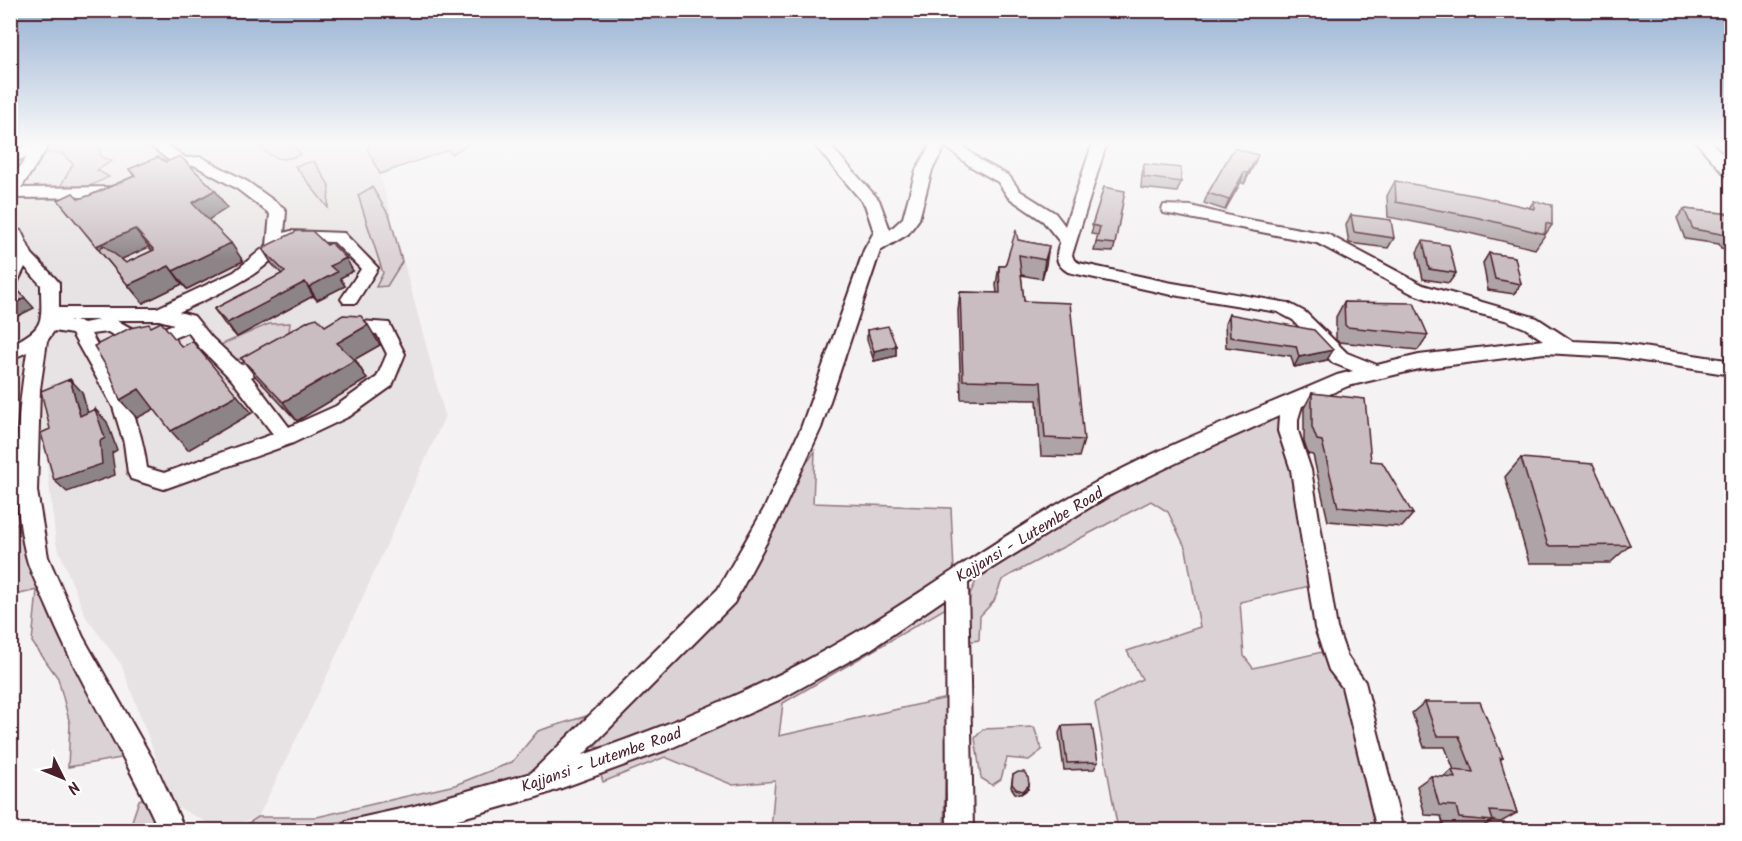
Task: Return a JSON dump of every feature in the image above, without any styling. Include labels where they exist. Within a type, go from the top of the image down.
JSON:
[{"type":"street","points":[[10,193],[114,192],[137,181]]},
{"type":"street","points":[[159,314],[240,276],[275,247],[278,212],[235,181]]},
{"type":"street","points":[[537,784],[726,596],[773,511],[811,428],[872,250],[882,232],[873,204],[853,181]]},
{"type":"street","points":[[878,240],[907,225],[922,181]]},
{"type":"street","points":[[1005,181],[1014,194],[1049,217],[1069,242]]},
{"type":"street","points":[[1088,181],[1064,255],[1066,263],[1074,268],[1167,288],[1282,307],[1299,316],[1340,358],[1375,372]]},
{"type":"street","points":[[1170,209],[1191,211],[1233,222],[1321,238],[1417,289],[1447,300],[1509,315],[1531,323],[1568,347]]},
{"type":"street","points":[[10,234],[15,235],[17,255],[10,281]]},
{"type":"street","points":[[276,237],[311,235],[338,237],[370,268],[350,299]]},
{"type":"street","points":[[17,255],[50,283],[46,326],[31,389],[27,491],[37,557],[74,645],[145,771],[172,831]]},
{"type":"street","points":[[10,353],[46,326],[159,314],[188,320],[206,343],[239,375],[286,437]]},
{"type":"street","points":[[46,326],[78,328],[111,326],[132,339],[156,338],[191,324]]},
{"type":"street","points":[[78,328],[123,407],[134,443],[138,473],[164,481],[286,437],[343,411],[385,381],[396,354],[383,328],[342,326],[325,330]]},
{"type":"street","name":"Kajjansi - Lutembe Road","points":[[355,831],[414,819],[537,784],[669,737],[771,692],[863,641],[957,578],[1101,490],[1194,445],[1344,380],[1419,362],[1544,346],[1617,350],[1731,368]]},
{"type":"street","points":[[239,375],[288,348]]},
{"type":"street","points":[[1294,402],[1288,419],[1288,431],[1301,470],[1326,628],[1337,662],[1353,682],[1390,831]]},
{"type":"street","points":[[957,578],[960,831]]},
{"type":"shaded area","points":[[11,181],[382,181],[445,416],[325,680],[258,817],[235,825],[208,823],[174,805],[121,664],[86,617],[56,543],[44,438],[11,463]]},
{"type":"shaded area","points":[[63,181],[100,181],[79,191],[60,187]]},
{"type":"shaded area","points":[[307,181],[327,181],[329,185],[328,208]]},
{"type":"shaded area","points":[[372,187],[390,217],[402,262],[387,286],[376,287],[383,273],[358,195]]},
{"type":"shaded area","points":[[290,323],[288,340],[253,360],[219,358],[218,346],[269,324]]},
{"type":"shaded area","points":[[1285,413],[1295,464],[1310,586],[1240,602],[1244,656],[1253,668],[1326,651],[1347,688],[1378,830],[1118,830],[1095,703],[1142,679],[1127,651],[1200,627],[1186,549],[1168,512],[1151,501],[1002,580],[994,601],[980,616],[979,640],[965,642],[970,594],[978,577],[1000,561],[1141,479]]},
{"type":"shaded area","points":[[815,451],[813,503],[951,508],[954,571],[861,632],[708,713],[611,748],[593,747],[596,733],[658,678]]},
{"type":"shaded area","points":[[24,521],[37,589],[127,757],[68,767],[70,724],[58,678],[32,642],[37,590],[11,596],[10,527]]},
{"type":"shaded area","points":[[946,600],[951,612],[944,609],[783,703],[779,736],[947,698],[944,829],[771,830],[775,781],[733,785],[665,757],[603,782],[600,772]]},
{"type":"shaded area","points":[[596,713],[539,771],[510,784],[432,804],[341,822],[266,829],[244,826],[258,817],[317,817],[455,785],[512,762],[538,731]]},
{"type":"shaded area","points":[[1034,727],[1042,750],[1029,760],[1007,758],[1001,779],[992,785],[981,778],[975,738],[983,729]]},
{"type":"shaded area","points":[[147,796],[153,819],[145,830],[127,830],[139,800]]},
{"type":"building","points":[[123,181],[206,181],[215,190],[192,203],[231,243],[173,271],[169,266],[128,285],[99,250],[103,245],[126,263],[154,250],[135,229],[96,246],[58,200],[73,193],[79,199]]},
{"type":"building","points":[[1215,181],[1239,181],[1229,200],[1208,193]]},
{"type":"building","points":[[1395,181],[1534,209],[1534,201],[1552,205],[1552,225],[1546,223],[1545,234],[1475,217],[1396,202]]},
{"type":"building","points":[[1104,187],[1125,191],[1115,244],[1096,242],[1100,227],[1092,225]]},
{"type":"building","points":[[1684,209],[1731,214],[1731,239],[1727,235],[1693,229]]},
{"type":"building","points":[[1351,215],[1391,220],[1394,238],[1354,232]]},
{"type":"building","points":[[1016,230],[1018,240],[1049,246],[1045,260],[1019,255],[1024,301],[1070,303],[1084,440],[1045,438],[1041,382],[963,380],[960,292],[1000,293],[999,266],[1005,266]]},
{"type":"building","points":[[297,231],[312,231],[327,245],[331,243],[346,258],[330,266],[337,272],[309,287],[305,282],[227,323],[214,309],[285,272],[263,250],[268,245]]},
{"type":"building","points":[[1423,241],[1449,245],[1456,273],[1429,269]]},
{"type":"building","points":[[1489,253],[1515,257],[1521,284],[1495,279]]},
{"type":"building","points":[[13,285],[25,298],[10,306],[10,286]]},
{"type":"building","points":[[1344,302],[1414,303],[1428,335],[1347,327]]},
{"type":"building","points":[[1229,314],[1314,330],[1333,350],[1299,357],[1296,346],[1230,337]]},
{"type":"building","points":[[343,315],[361,316],[368,325],[337,343],[355,360],[283,402],[241,358],[310,320],[317,318],[325,326]]},
{"type":"building","points":[[161,322],[182,347],[192,341],[237,395],[171,431],[139,389],[120,400],[110,373],[94,346],[130,328],[149,324],[151,327]]},
{"type":"building","points":[[888,326],[896,346],[874,351],[867,330]]},
{"type":"building","points":[[70,379],[80,416],[95,409],[105,438],[100,441],[102,464],[54,480],[41,433],[50,429],[41,391]]},
{"type":"building","points":[[1312,393],[1365,399],[1371,461],[1382,462],[1413,514],[1338,507],[1322,441],[1317,440],[1312,427]]},
{"type":"building","points":[[1521,458],[1593,464],[1630,545],[1548,546]]},
{"type":"building","points":[[1425,702],[1480,702],[1503,758],[1500,758],[1517,813],[1490,811],[1493,821],[1459,818],[1456,806],[1439,805],[1431,776],[1455,778],[1452,770],[1473,772],[1459,736],[1437,736]]},
{"type":"building","points":[[1092,725],[1098,762],[1067,763],[1062,726]]},
{"type":"building","points":[[1024,772],[1028,777],[1029,785],[1023,791],[1016,789],[1012,784],[1013,775]]}]
